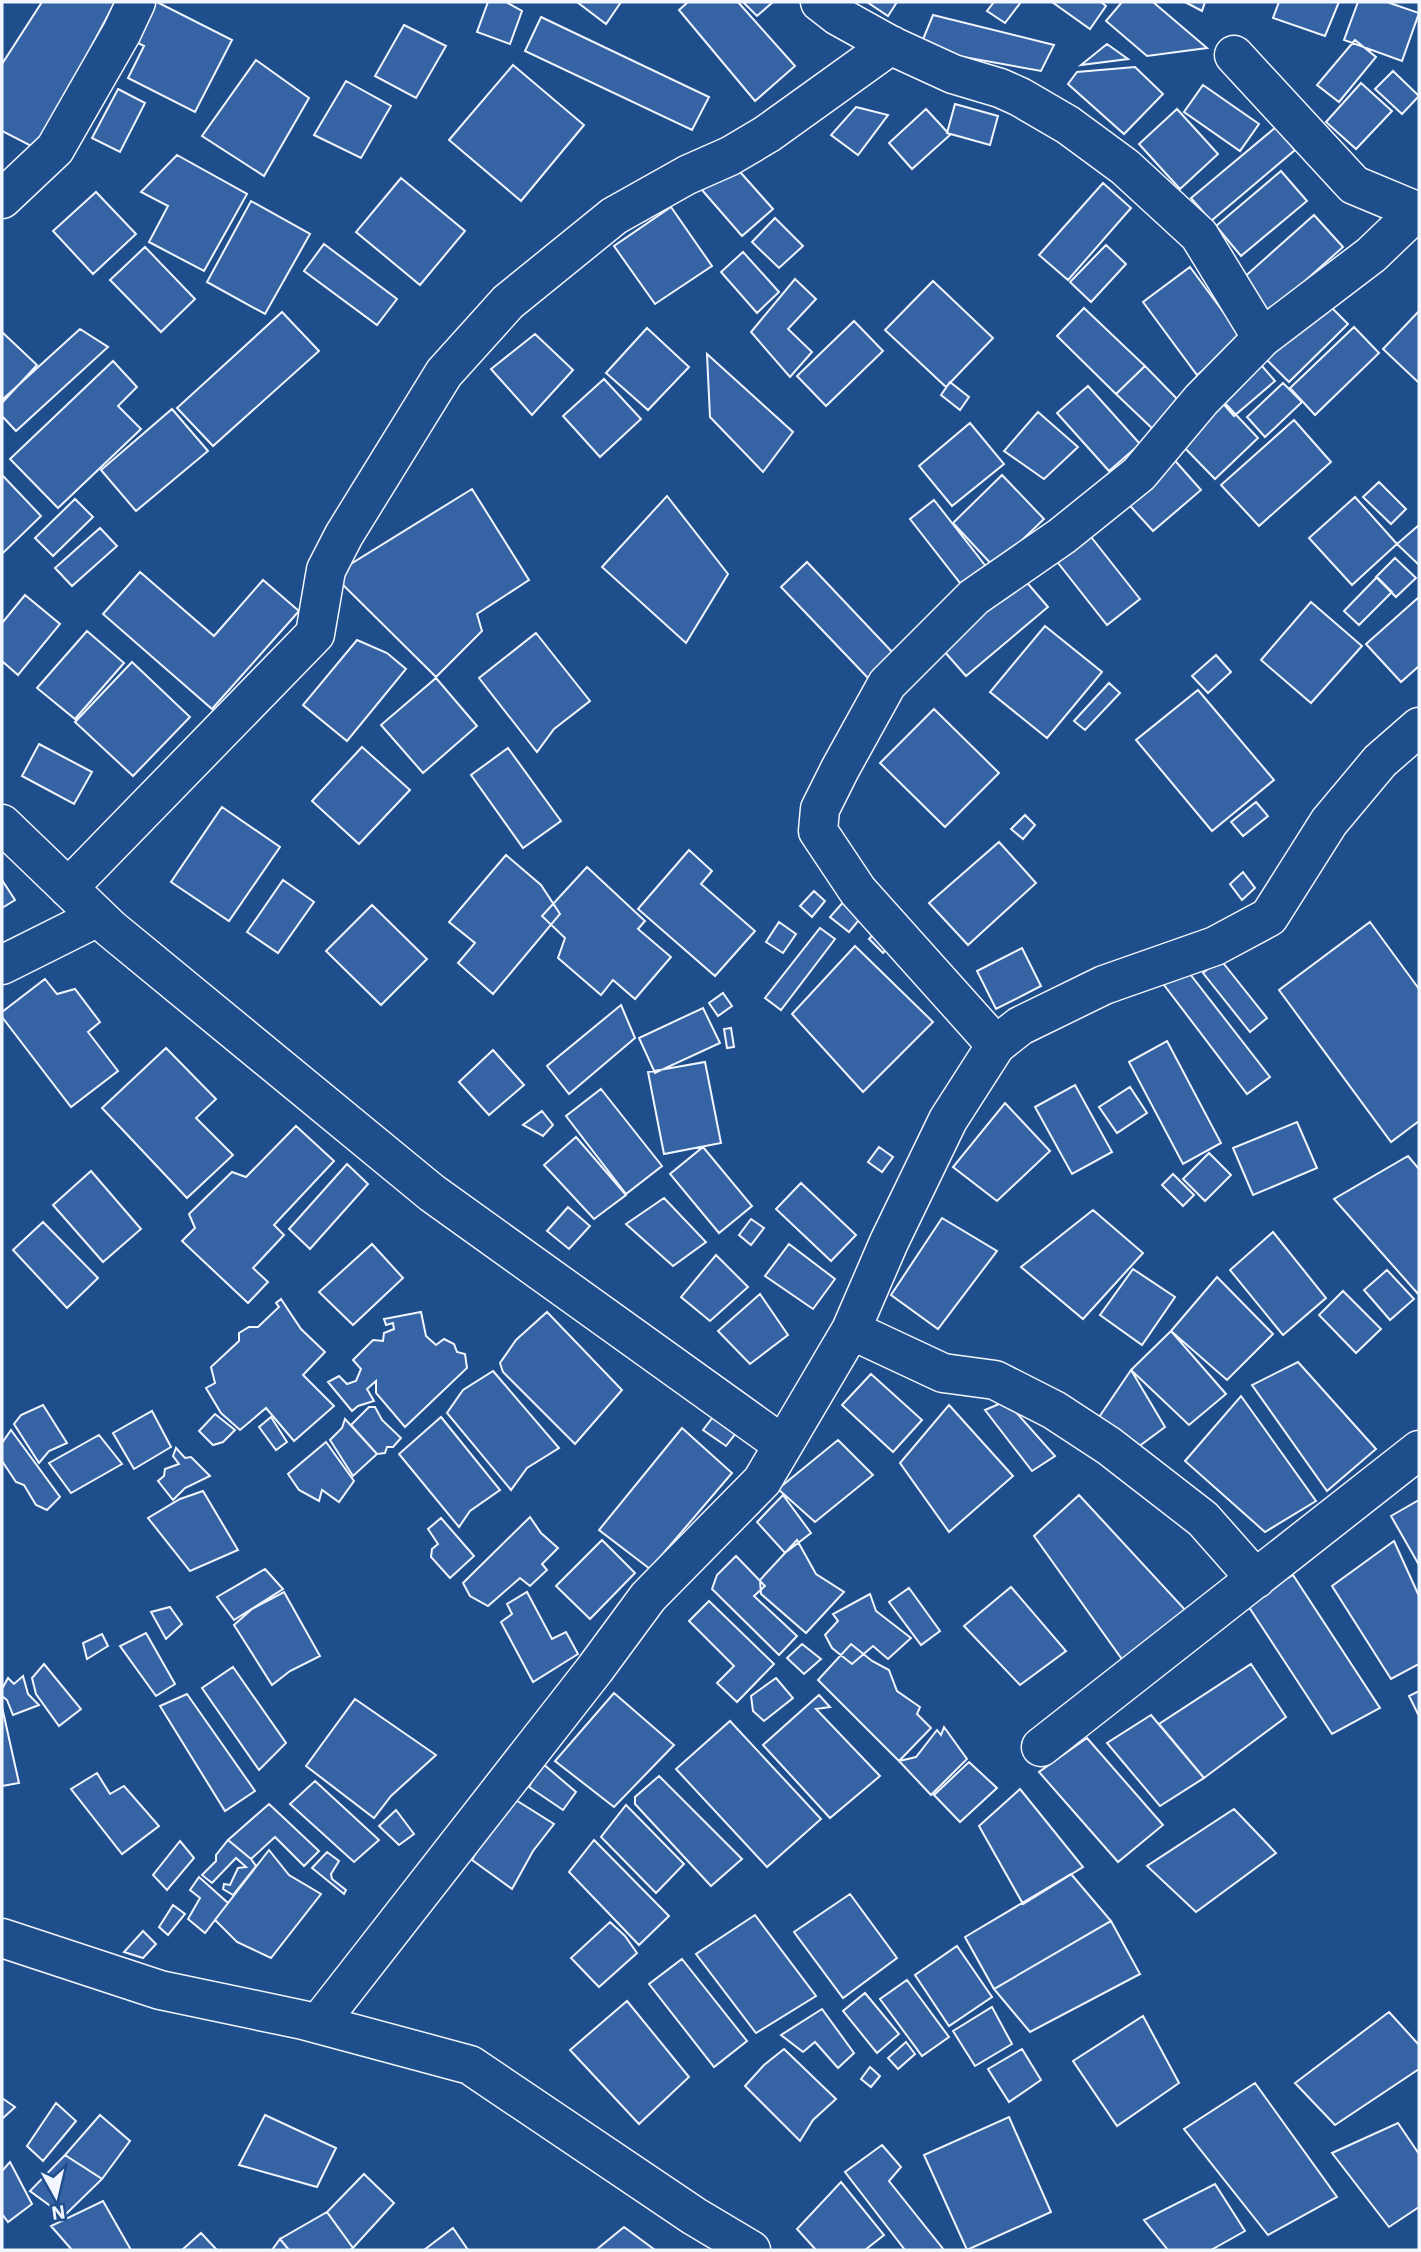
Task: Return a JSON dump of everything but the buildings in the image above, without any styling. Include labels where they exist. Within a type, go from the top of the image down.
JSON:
[{"type":"street","points":[[2,199],[55,149],[122,32],[136,2]]},
{"type":"street","points":[[820,2],[838,16],[891,45],[953,74],[1020,97],[1068,125],[1125,167],[1199,235],[1262,338]]},
{"type":"street","points":[[68,888],[315,634],[326,570],[344,534],[444,373],[508,302],[614,216],[767,134],[891,45]]},
{"type":"street","points":[[996,1045],[858,891],[818,831],[820,809],[887,684],[974,597],[1062,536],[1139,474],[1201,400],[1262,338],[1371,255],[1418,211],[1354,185],[1234,55]]},
{"type":"street","points":[[318,2024],[595,1670],[648,1597],[762,1480],[851,1330],[889,1241],[948,1120],[996,1045],[1020,1026],[1104,985],[1215,946],[1269,917],[1329,822],[1380,761],[1419,727]]},
{"type":"street","points":[[2,824],[98,917],[432,1193],[783,1445]]},
{"type":"street","points":[[2,965],[98,917]]},
{"type":"street","points":[[851,1330],[943,1373],[995,1380],[1054,1410],[1119,1454],[1203,1519],[1256,1579]]},
{"type":"street","points":[[1041,1747],[1419,1450]]},
{"type":"street","points":[[2,1938],[160,1990],[318,2024],[470,2065],[694,2216],[751,2250]]}]
